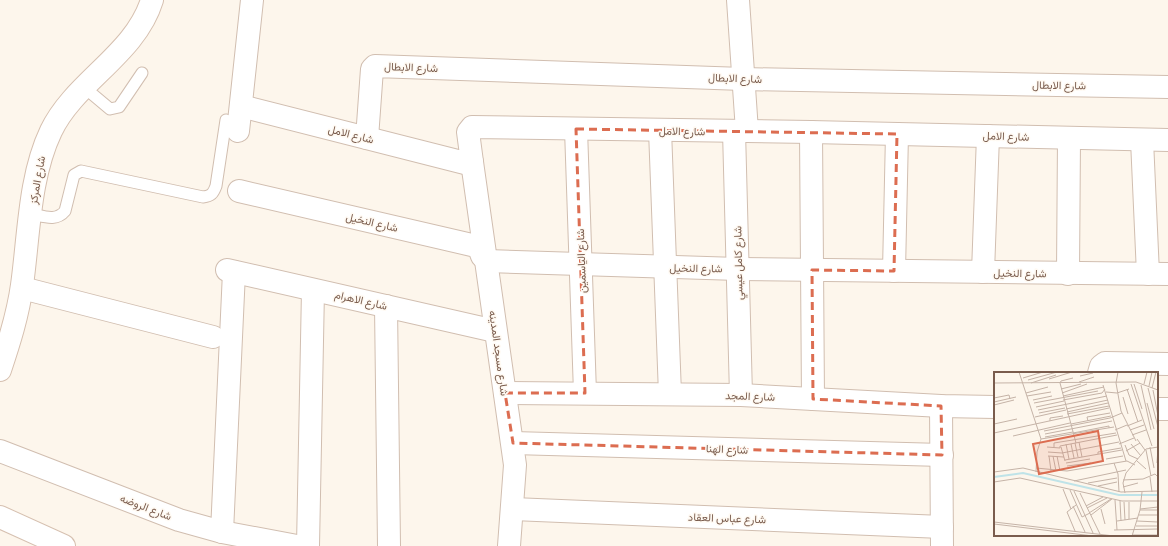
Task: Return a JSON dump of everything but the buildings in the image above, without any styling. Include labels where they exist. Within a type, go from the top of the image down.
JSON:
[{"type":"street","name":"شارع المركز","points":[[0,370],[16,316],[22,288],[36,176],[42,152],[51,130],[64,110],[119,53],[138,28],[152,0]]},
{"type":"street","points":[[235,119],[252,0]]},
{"type":"street","name":"شارع كامل عيسي","points":[[738,0],[744,79],[741,131],[738,269],[741,395]]},
{"type":"street","name":"شارع الابطال","points":[[367,138],[372,69],[375,66],[744,79],[1168,87]]},
{"type":"street","name":"شارع الامل","points":[[235,119],[367,138],[469,164],[472,162],[468,134],[470,128],[811,132],[1168,140]]},
{"type":"street","name":"شارع الياسمين","points":[[576,129],[585,393]]},
{"type":"street","points":[[660,130],[670,394]]},
{"type":"street","points":[[811,132],[813,399]]},
{"type":"street","points":[[894,271],[898,134]]},
{"type":"street","points":[[983,272],[988,136]]},
{"type":"street","points":[[1068,274],[1069,138]]},
{"type":"street","points":[[1142,140],[1158,274]]},
{"type":"street","name":"شارع مسجد المدينه","points":[[472,162],[487,261],[495,331],[513,443],[515,465],[509,546]]},
{"type":"street","name":"شارع النخيل","points":[[239,191],[476,246],[479,248],[482,256],[487,261],[738,269],[1158,274]]},
{"type":"street","name":"شارع الاهرام","points":[[222,532],[230,271],[495,331]]},
{"type":"street","points":[[22,288],[213,337]]},
{"type":"street","points":[[308,546],[313,290]]},
{"type":"street","points":[[386,306],[389,546]]},
{"type":"street","points":[[1099,372],[1101,366],[1105,363],[1168,364]]},
{"type":"street","name":"شارع المجد","points":[[505,393],[741,395],[941,406],[994,407]]},
{"type":"street","points":[[941,406],[942,536]]},
{"type":"street","name":"شارع الهنا","points":[[513,443],[942,455]]},
{"type":"street","name":"شارع الروضه","points":[[0,451],[179,520],[222,532],[297,546]]},
{"type":"street","name":"شارع عباس العقاد","points":[[512,509],[942,536]]},
{"type":"street","points":[[0,516],[64,546]]},
{"type":"lane","points":[[85,88],[110,108],[119,107],[142,74]]},
{"type":"lane","points":[[31,214],[55,219],[61,216],[64,211],[74,175],[81,171],[203,198],[209,196],[214,192],[235,119]]},
{"type":"highlighted area","points":[[576,129],[897,134],[894,271],[812,270],[813,399],[941,406],[942,455],[513,443],[505,393],[585,393]]}]
